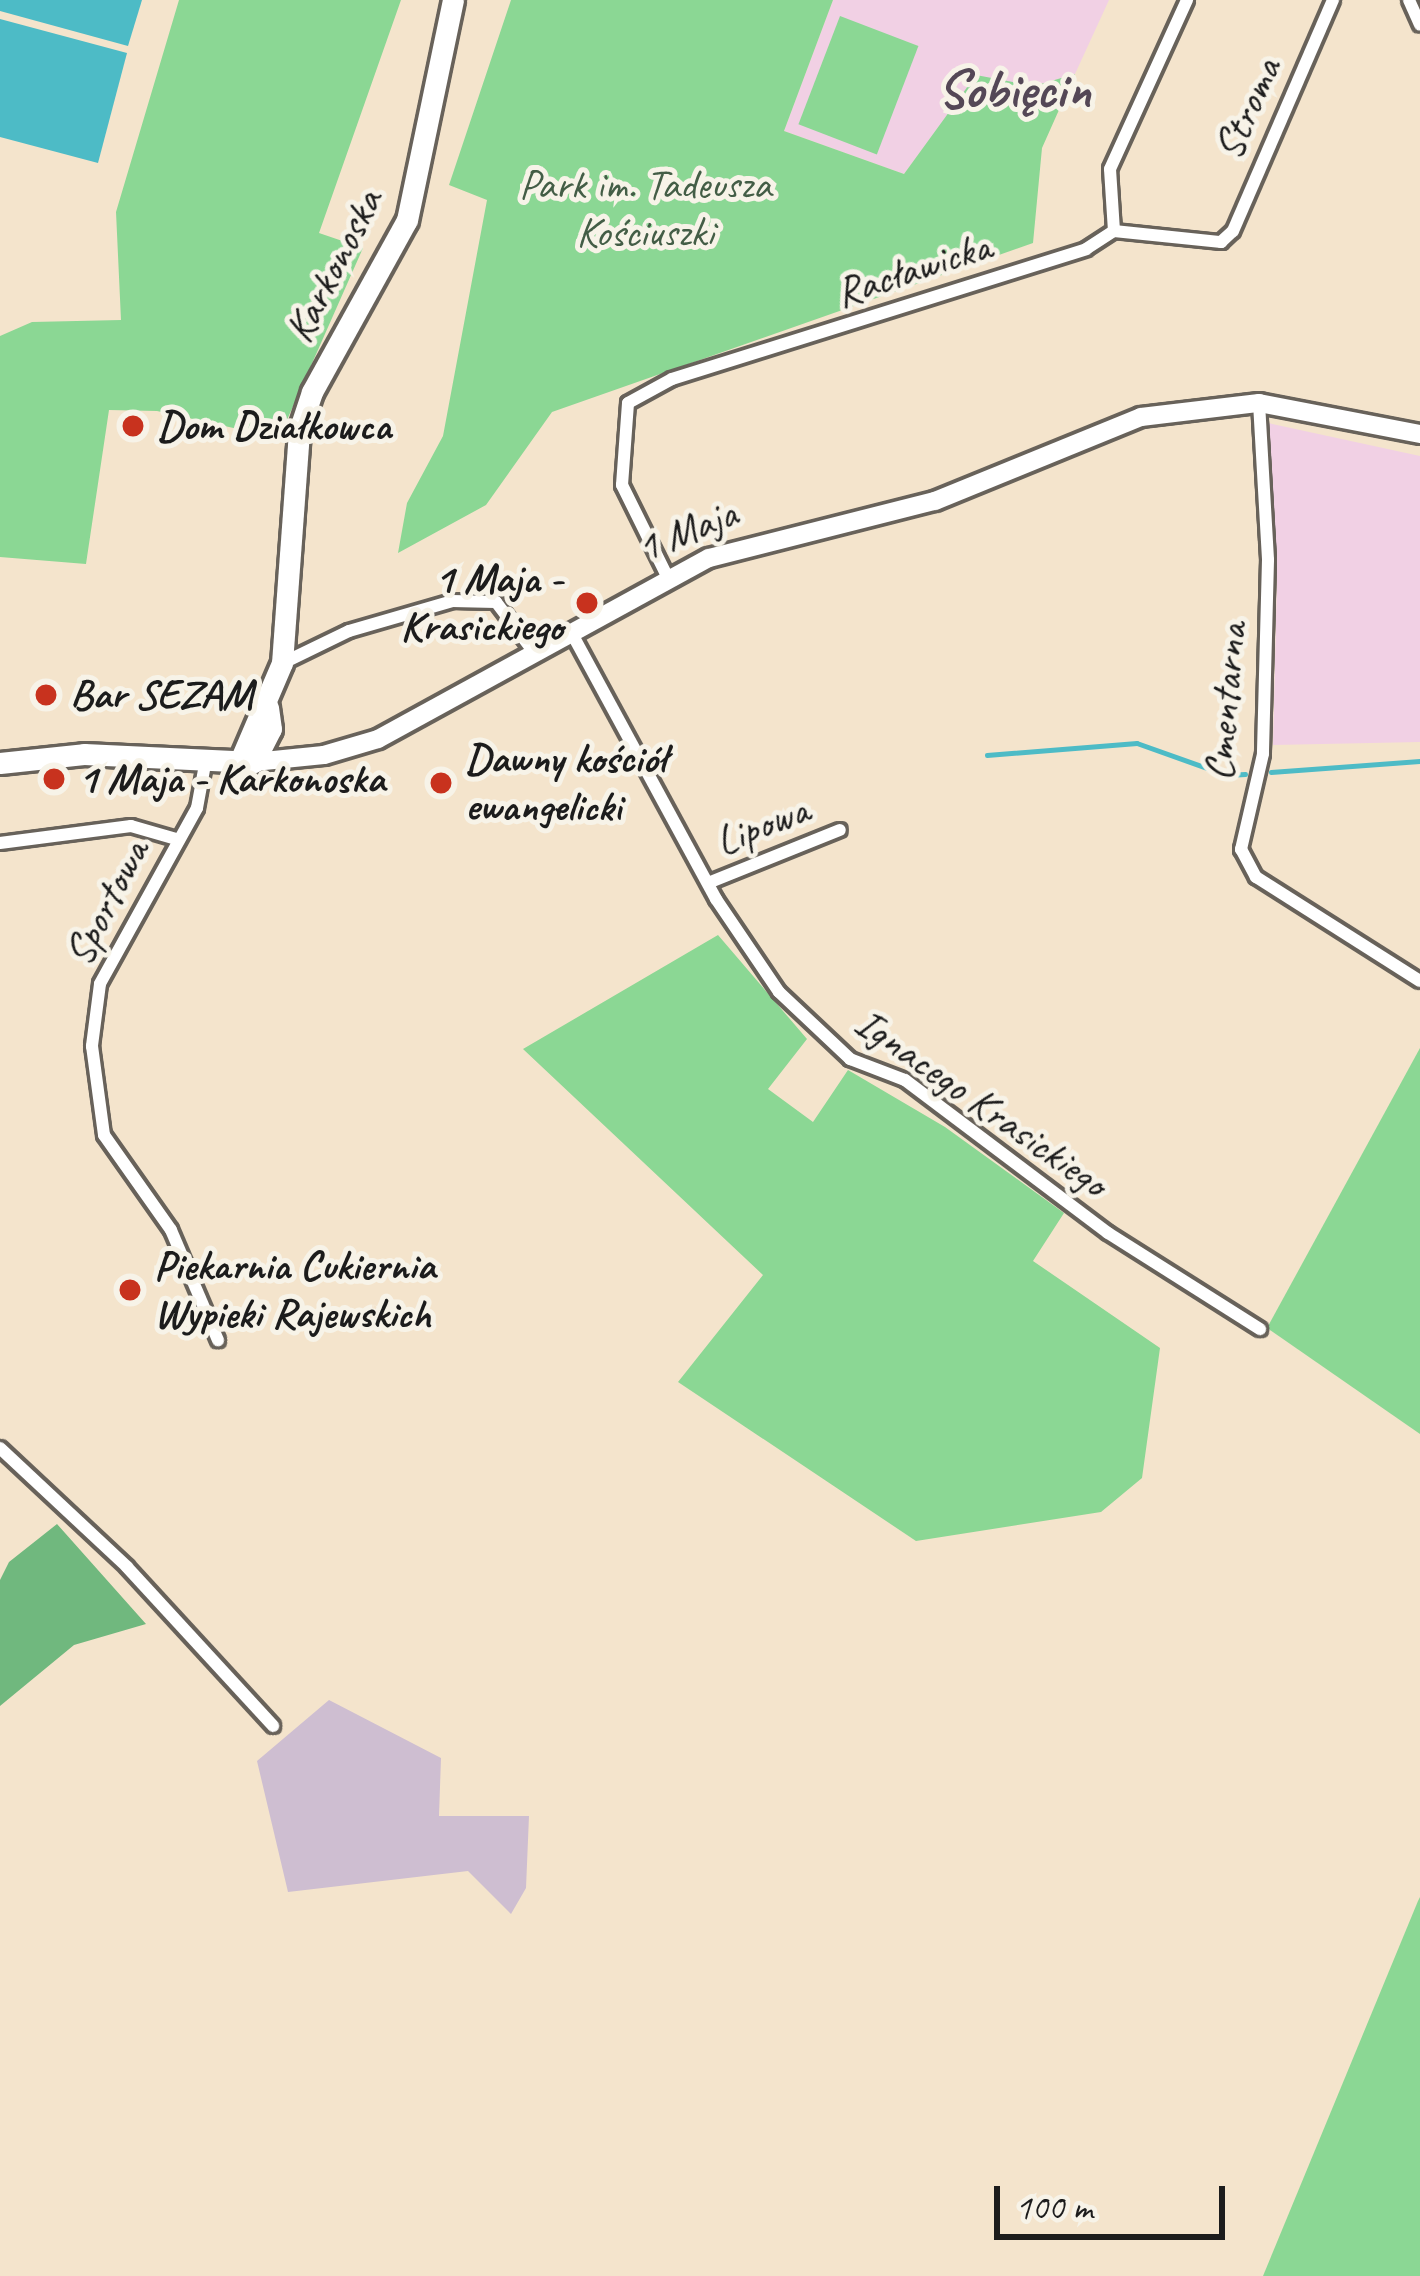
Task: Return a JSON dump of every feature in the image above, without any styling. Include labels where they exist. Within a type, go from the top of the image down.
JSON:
[{"type":"main road","name":"Karkonoska","points":[[247,761],[269,718],[282,663],[299,431],[313,392],[407,220],[453,0]]},
{"type":"main road","name":"1 Maja","points":[[0,764],[84,754],[247,761]]},
{"type":"street","points":[[1114,231],[1110,169],[1187,0]]},
{"type":"street","name":"Stroma","points":[[1114,231],[1221,242],[1233,230],[1333,0]]},
{"type":"street","points":[[1409,0],[1420,25]]},
{"type":"street","name":"Racławicka","points":[[668,578],[622,485],[628,403],[672,380],[1086,249],[1114,231]]},
{"type":"street","name":"1 Maja","points":[[247,761],[297,759],[378,739],[668,578],[764,541],[935,502],[1112,425],[1200,405],[1259,403],[1420,434]]},
{"type":"street","name":"Cmentarna","points":[[1259,403],[1268,560],[1263,754],[1241,849],[1256,878],[1420,981]]},
{"type":"street","points":[[282,663],[349,631],[452,601],[496,602],[533,651]]},
{"type":"street","name":"Ignacego Krasickiego","points":[[571,632],[750,957],[850,1059],[905,1080],[1108,1233],[1260,1329]]},
{"type":"street","points":[[269,718],[297,759]]},
{"type":"street","name":"Sportowa","points":[[206,759],[197,808],[100,984],[94,1075],[112,1155],[171,1230],[218,1340]]},
{"type":"street","points":[[0,842],[131,826],[176,839]]},
{"type":"street","name":"Lipowa","points":[[708,883],[839,830]]},
{"type":"street","points":[[0,1448],[127,1568],[273,1726]]},
{"type":"shaded area","points":[[833,0],[1109,0],[1075,74],[1034,86],[976,76],[904,174],[784,131]]},
{"type":"shaded area","points":[[1268,423],[1420,456],[1420,742],[1273,745],[1277,579]]},
{"type":"shaded area","points":[[329,1700],[441,1758],[439,1816],[529,1816],[526,1888],[511,1914],[468,1871],[288,1892],[257,1761]]},
{"type":"green space","points":[[179,0],[401,0],[319,233],[363,248],[279,438],[157,411],[109,410],[86,564],[0,557],[0,336],[32,322],[121,320],[116,212]]},
{"type":"green space","name":"Park im. Tadeusza Kościuszki","points":[[511,0],[833,0],[784,131],[904,174],[976,75],[1034,86],[1075,74],[1042,148],[1033,243],[552,412],[486,505],[398,553],[407,503],[443,436],[487,200],[449,185]]},
{"type":"green space","points":[[840,16],[918,46],[877,154],[798,124]]},
{"type":"green space","points":[[718,935],[807,1039],[768,1089],[813,1122],[848,1070],[945,1127],[1064,1213],[1033,1261],[1160,1348],[1142,1478],[1101,1512],[916,1541],[678,1382],[763,1275],[523,1049]]},
{"type":"green space","points":[[1420,1048],[1420,1434],[1267,1328]]},
{"type":"green space","points":[[57,1524],[146,1624],[74,1645],[0,1706],[0,1580],[9,1562]]},
{"type":"green space","points":[[1420,1897],[1420,2276],[1263,2276],[1418,1901]]},
{"type":"water","points":[[0,0],[142,0],[128,46],[0,11]]},
{"type":"water","points":[[0,19],[127,53],[98,163],[0,137]]},
{"type":"waterway","points":[[987,755],[1137,743],[1227,775],[1245,774]]},
{"type":"waterway","points":[[1271,772],[1420,761]]},
{"type":"place","name":"Dom Działkowca","points":[[133,426]]},
{"type":"place","name":"1 Maja - Krasickiego","points":[[587,603]]},
{"type":"place","name":"Bar SEZAM","points":[[46,695]]},
{"type":"place","name":"1 Maja - Karkonoska","points":[[54,779]]},
{"type":"place","name":"Dawny kościół ewangelicki","points":[[441,783]]},
{"type":"place","name":"Piekarnia Cukiernia Wypieki Rajewskich","points":[[130,1290]]},
{"type":"district","name":"Sobięcin","points":[[1014,89]]}]
